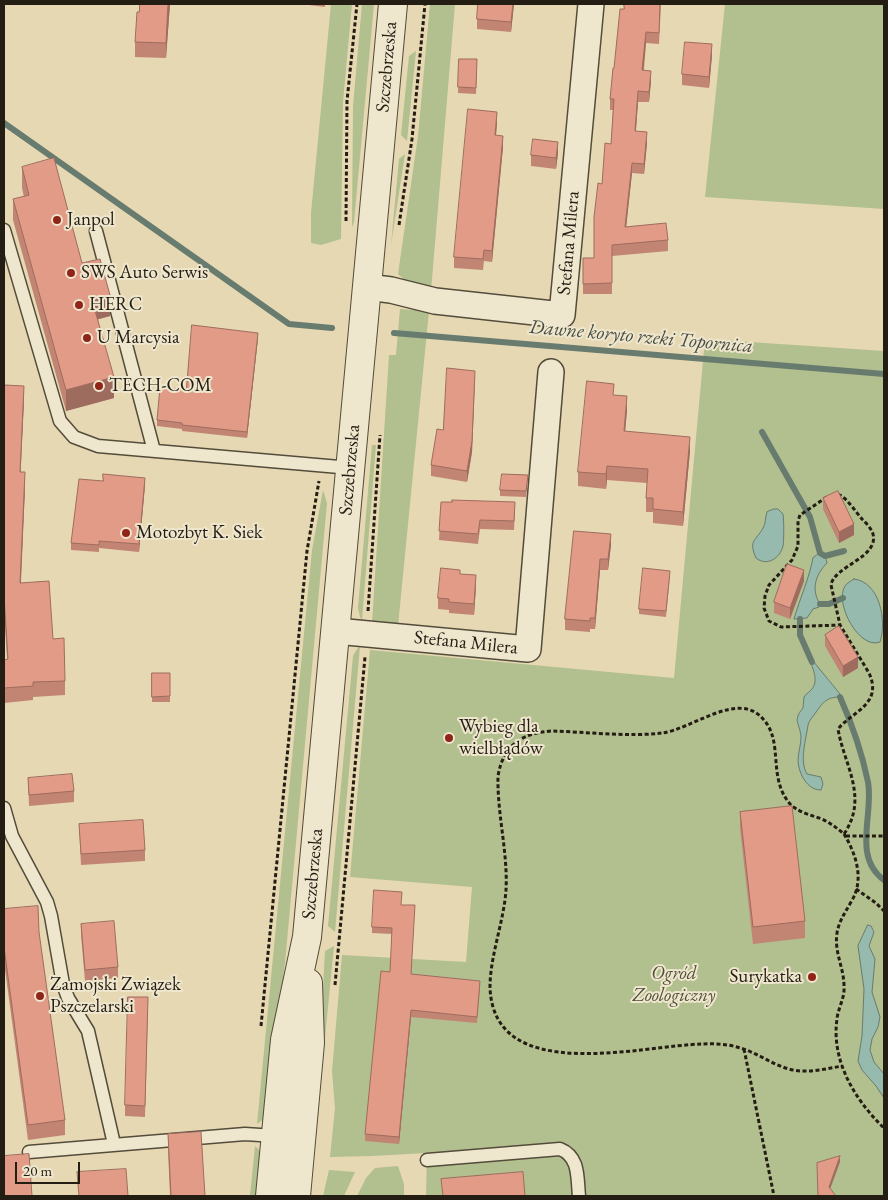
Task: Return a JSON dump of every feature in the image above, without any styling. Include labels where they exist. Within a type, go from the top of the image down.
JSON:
[{"type":"street","name":"Szczebrzeska","points":[[270,1196],[285,1040],[307,937],[393,4]]},
{"type":"street","name":"Stefana Milera","points":[[366,287],[391,290],[435,301],[562,315],[591,4]]},
{"type":"street","name":"Stefana Milera","points":[[336,631],[528,649],[551,372]]},
{"type":"street","name":"Szczebrzeska","points":[[296,1196],[310,1042],[307,937]]},
{"type":"lane","points":[[4,230],[60,422],[74,437],[98,446],[351,468]]},
{"type":"lane","points":[[96,231],[154,451]]},
{"type":"lane","points":[[4,808],[12,836],[47,902],[63,984],[68,998],[88,1031],[114,1144]]},
{"type":"lane","points":[[30,1152],[245,1134],[275,1136]]},
{"type":"lane","points":[[427,1160],[560,1149],[574,1159],[578,1196]]},
{"type":"path","points":[[346,225],[347,101],[357,4]]},
{"type":"path","points":[[398,231],[412,139],[424,4]]},
{"type":"path","points":[[368,613],[380,431]]},
{"type":"path","points":[[260,1035],[307,550],[322,465]]},
{"type":"path","points":[[840,625],[782,627],[769,621],[765,614],[764,602],[766,591],[772,580],[794,556],[799,542],[798,521],[802,514],[832,494],[838,494],[843,498],[871,530],[873,539],[871,546],[860,559],[833,578],[831,585],[840,625],[872,682],[872,692],[869,701],[856,715],[838,728],[855,792],[852,814],[845,835]]},
{"type":"path","points":[[334,991],[365,654]]},
{"type":"path","points":[[742,703],[742,708]]},
{"type":"path","points":[[842,1066],[800,1071],[783,1067],[744,1049],[721,1044],[702,1044],[611,1054],[589,1054],[542,1048],[516,1039],[506,1031],[495,1010],[490,988],[491,973],[503,915],[506,881],[498,776],[501,762],[515,742],[528,735],[544,732],[664,732],[726,710],[742,708],[758,714],[764,720],[772,732],[777,778],[788,801],[798,811],[829,823],[845,835],[855,854],[858,870],[856,890],[852,901],[842,916],[836,942],[844,979],[844,998],[836,1020],[838,1045],[844,1074],[857,1095],[884,1128]]},
{"type":"path","points":[[845,835],[884,836]]},
{"type":"path","points":[[856,890],[876,903],[884,911]]},
{"type":"path","points":[[744,1049],[774,1196]]},
{"type":"green space","points":[[331,4],[352,4],[343,102],[341,239],[321,245],[311,243],[311,213]]},
{"type":"green space","points":[[362,4],[374,4],[352,227],[353,106]]},
{"type":"green space","points":[[430,4],[455,4],[431,291],[410,285],[398,274],[418,136]]},
{"type":"green space","points":[[725,4],[884,4],[884,209],[705,197]]},
{"type":"green space","points":[[416,51],[407,141],[401,135],[409,56]]},
{"type":"green space","points":[[405,154],[391,245],[399,159]]},
{"type":"green space","points":[[400,309],[429,311],[398,626],[372,623],[389,355],[396,355]]},
{"type":"green space","name":"Ogród Zoologiczny","points":[[705,339],[884,351],[884,1196],[426,1196],[427,1153],[330,1157],[335,1108],[332,1071],[342,955],[466,962],[472,887],[350,877],[370,650],[674,678]]},
{"type":"green space","points":[[372,445],[376,445],[362,620],[358,608]]},
{"type":"green space","points":[[323,490],[327,503],[285,963],[264,1119],[257,1124],[312,550]]},
{"type":"green space","points":[[360,646],[335,932],[328,926],[353,656]]},
{"type":"green space","points":[[334,946],[321,1078],[319,1061],[325,951]]},
{"type":"green space","points":[[255,1146],[262,1156],[263,1163],[256,1196],[250,1196]]},
{"type":"green space","points":[[398,1166],[404,1184],[404,1196],[357,1196],[366,1178],[375,1168]]},
{"type":"green space","points":[[329,1170],[355,1172],[344,1196],[323,1196]]},
{"type":"water","points":[[778,509],[783,514],[783,546],[773,560],[764,562],[756,558],[753,544],[764,526],[767,512]]},
{"type":"water","points":[[820,553],[825,556],[827,563],[817,578],[815,588],[820,604],[819,607],[813,609],[807,618],[794,619],[813,558]]},
{"type":"water","points":[[854,579],[870,587],[879,604],[883,624],[880,642],[872,643],[864,639],[857,632],[846,613],[842,594],[845,586]]},
{"type":"water","points":[[813,661],[840,694],[840,697],[831,698],[824,702],[808,725],[804,750],[805,769],[807,774],[821,777],[823,784],[821,790],[808,784],[800,771],[798,761],[801,737],[797,719],[803,708],[804,697],[814,685],[815,677],[811,663]]},
{"type":"water","points":[[868,925],[871,926],[874,932],[869,946],[875,959],[872,992],[880,1017],[870,1050],[874,1062],[884,1074],[884,1098],[862,1070],[858,1061],[862,1036],[864,989],[858,946]]},
{"type":"building","points":[[140,4],[168,4],[166,43],[135,42],[137,12],[139,12]]},
{"type":"building","points":[[478,4],[513,4],[511,22],[477,19]]},
{"type":"building","points":[[624,4],[660,4],[659,33],[646,32],[642,70],[651,71],[649,92],[638,91],[635,131],[647,132],[644,164],[632,163],[625,227],[666,223],[668,240],[612,245],[612,283],[583,284],[583,258],[594,258],[594,217],[598,183],[602,184],[605,143],[611,144],[614,99],[610,99],[620,9],[624,9]]},
{"type":"building","points":[[685,42],[712,44],[709,77],[682,74]]},
{"type":"building","points":[[459,59],[477,59],[476,88],[458,87]]},
{"type":"building","points":[[468,109],[497,112],[495,135],[503,136],[492,251],[484,250],[483,259],[454,257]]},
{"type":"building","points":[[533,139],[558,142],[556,158],[531,155]]},
{"type":"building","points":[[54,158],[82,263],[100,259],[110,295],[92,300],[114,377],[66,390],[13,199],[29,195],[22,167]]},
{"type":"building","points":[[192,325],[258,333],[247,432],[182,425],[182,423],[157,420],[160,387],[186,390]]},
{"type":"building","points":[[447,368],[475,371],[472,441],[467,471],[431,465],[437,429],[443,430]]},
{"type":"building","points":[[587,381],[614,384],[613,395],[627,396],[624,431],[690,437],[683,512],[653,509],[653,498],[646,498],[648,469],[607,466],[606,474],[578,472]]},
{"type":"building","points":[[4,385],[24,386],[20,472],[25,472],[20,583],[49,581],[53,639],[64,638],[65,681],[33,682],[33,686],[4,688],[4,660],[8,659],[4,596]]},
{"type":"building","points":[[103,474],[145,478],[139,544],[99,541],[99,545],[71,543],[79,479],[103,481]]},
{"type":"building","points":[[502,474],[528,475],[526,491],[500,490]]},
{"type":"building","points":[[838,491],[854,524],[839,532],[823,498]]},
{"type":"building","points":[[452,500],[515,502],[514,521],[480,520],[478,534],[439,531],[441,502],[452,502]]},
{"type":"building","points":[[574,531],[611,534],[608,559],[600,559],[595,618],[590,618],[590,621],[565,619]]},
{"type":"building","points":[[787,564],[804,570],[790,608],[774,602]]},
{"type":"building","points":[[441,568],[460,570],[460,574],[476,575],[474,604],[449,602],[449,599],[438,598]]},
{"type":"building","points":[[643,568],[670,571],[666,611],[639,609]]},
{"type":"building","points":[[839,626],[858,657],[843,666],[825,635]]},
{"type":"building","points":[[152,673],[170,673],[170,696],[152,697]]},
{"type":"building","points":[[72,774],[74,791],[29,795],[28,778]]},
{"type":"building","points":[[792,806],[805,921],[753,927],[740,812]]},
{"type":"building","points":[[143,820],[145,850],[81,854],[79,824]]},
{"type":"building","points":[[374,890],[402,892],[401,905],[415,905],[411,974],[480,981],[477,1017],[411,1010],[399,1137],[365,1134],[381,971],[390,972],[392,928],[372,927]]},
{"type":"building","points":[[38,906],[39,932],[65,1120],[28,1125],[4,947],[4,909]]},
{"type":"building","points":[[114,921],[118,967],[85,970],[81,924]]},
{"type":"building","points":[[128,997],[148,997],[145,1106],[125,1105]]},
{"type":"building","points":[[201,1132],[205,1196],[171,1196],[168,1134]]},
{"type":"building","points":[[29,1154],[32,1196],[4,1196],[4,1156]]},
{"type":"building","points":[[840,1156],[829,1187],[836,1196],[818,1196],[817,1163]]},
{"type":"building","points":[[126,1169],[128,1196],[79,1196],[77,1172]]},
{"type":"building","points":[[523,1172],[525,1196],[443,1196],[441,1179]]},
{"type":"waterway","name":"Dawne koryto rzeki Topornica","points":[[4,123],[289,324],[332,328]]},
{"type":"waterway","name":"Dawne koryto rzeki Topornica","points":[[394,333],[884,374]]},
{"type":"waterway","points":[[762,432],[810,517],[820,553],[825,556],[844,551]]},
{"type":"waterway","points":[[820,604],[829,604],[843,598]]},
{"type":"waterway","points":[[800,619],[800,635],[812,662]]},
{"type":"waterway","points":[[840,697],[863,760],[868,782],[866,847],[874,870],[884,880]]},
{"type":"place","name":"Janpol","points":[[57,220]]},
{"type":"place","name":"SWS Auto Serwis","points":[[71,273]]},
{"type":"place","name":"HERC","points":[[79,305]]},
{"type":"place","name":"U Marcysia","points":[[87,338]]},
{"type":"place","name":"TECH-COM","points":[[99,386]]},
{"type":"place","name":"Motozbyt K. Siek","points":[[126,533]]},
{"type":"place","name":"Wybieg dla wielbłądów","points":[[449,738]]},
{"type":"place","name":"Surykatka","points":[[812,977]]},
{"type":"place","name":"Zamojski Związek Pszczelarski","points":[[40,996]]}]
